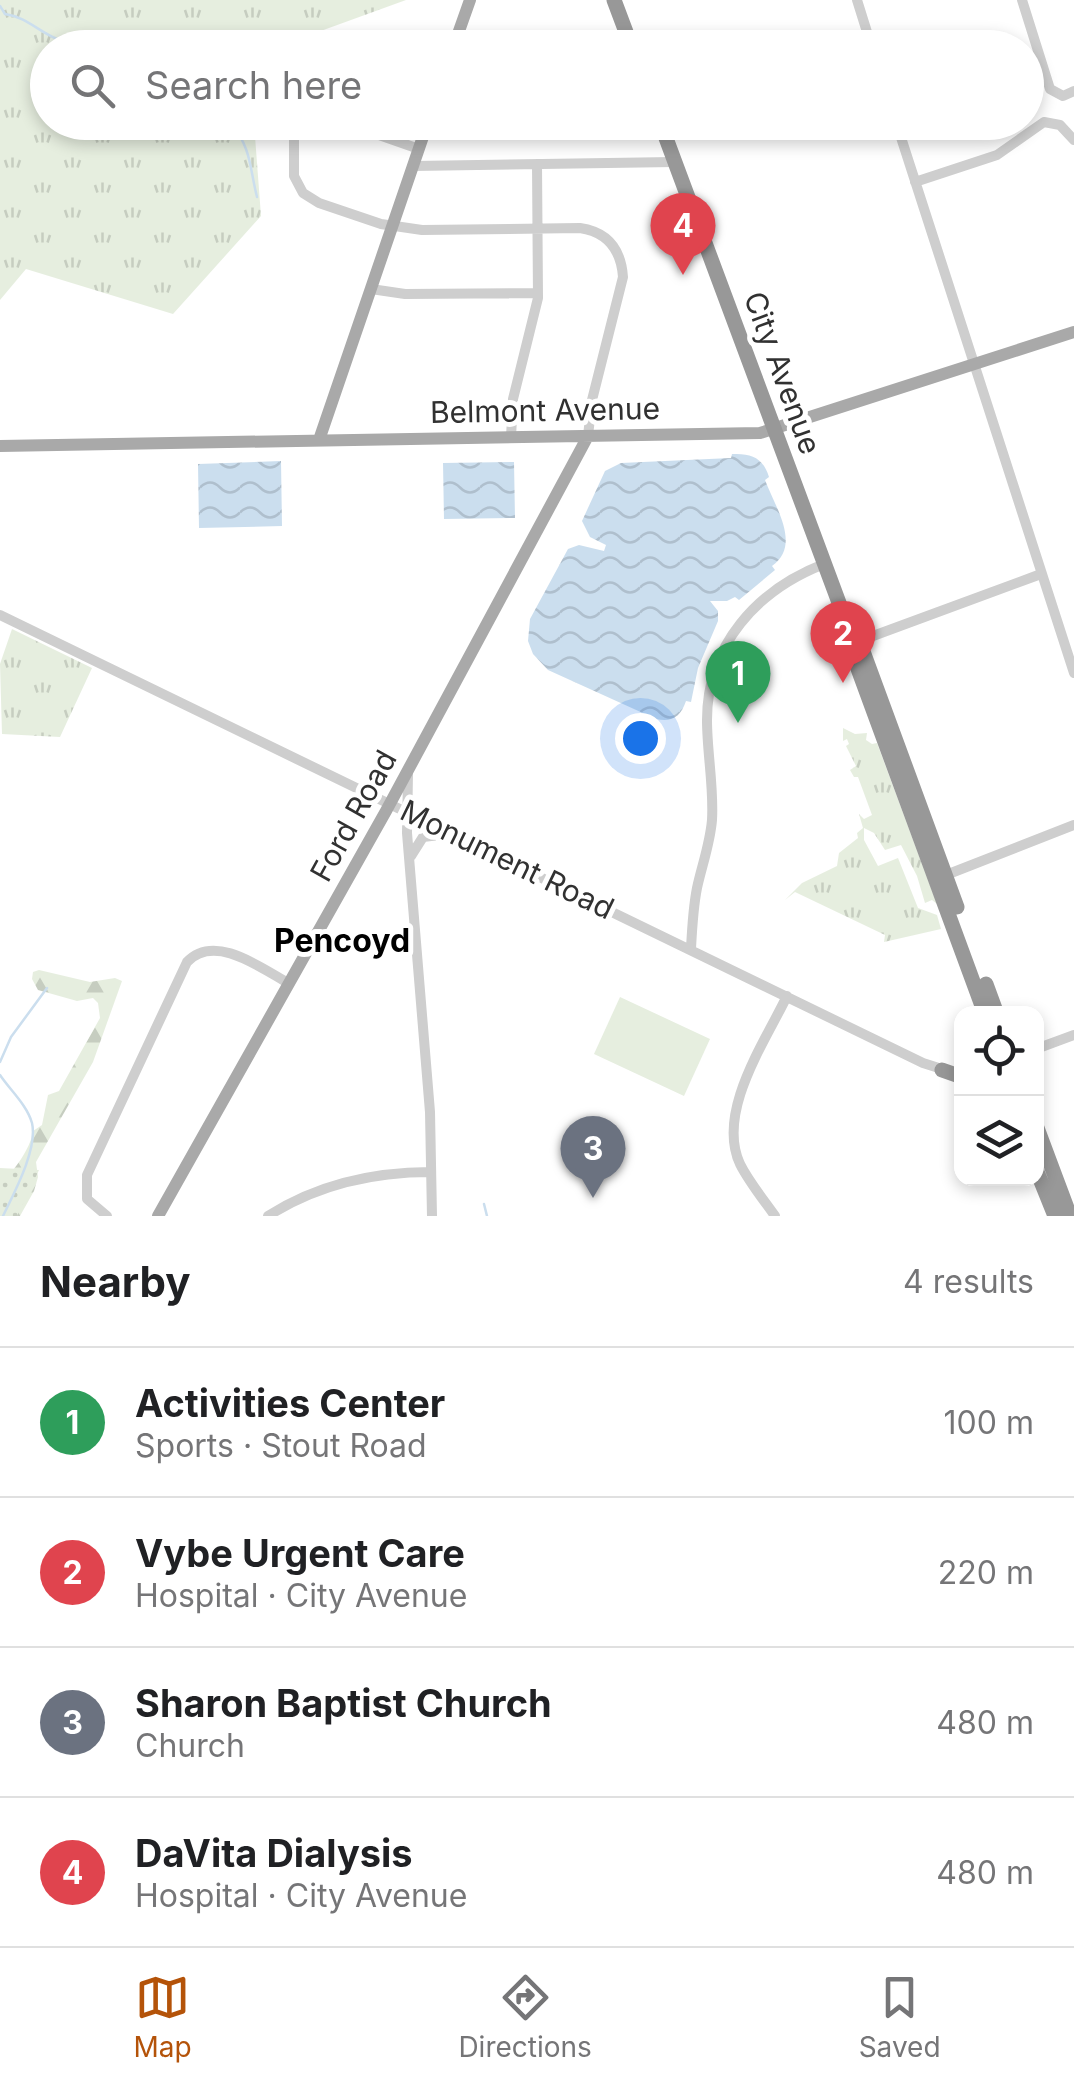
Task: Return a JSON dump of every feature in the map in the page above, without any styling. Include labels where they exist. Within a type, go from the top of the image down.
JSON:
[{"type":"highway","points":[[614,0],[625,30]]},
{"type":"highway","name":"City Avenue","points":[[666,140],[854,643],[854,658],[946,875],[994,1006]]},
{"type":"highway","name":"City Avenue","points":[[885,727],[982,1006]]},
{"type":"highway","points":[[942,1070],[954,1073]]},
{"type":"highway","points":[[1044,1146],[1070,1216]]},
{"type":"highway","points":[[1043,1186],[1055,1216]]},
{"type":"main road","points":[[459,30],[470,0]]},
{"type":"main road","points":[[320,440],[422,140]]},
{"type":"main road","name":"Belmont Avenue","points":[[0,446],[760,433],[1074,332]]},
{"type":"main road","name":"Ford Road","points":[[158,1216],[390,804],[588,436]]},
{"type":"street","points":[[858,0],[867,30]]},
{"type":"street","points":[[1022,0],[1031,30]]},
{"type":"street","points":[[1044,70],[1049,86],[1060,95],[1074,91]]},
{"type":"street","points":[[1044,124],[1054,122],[1074,140]]},
{"type":"street","points":[[294,140],[293,170],[303,193],[319,203],[393,225],[428,230],[586,228],[603,235],[614,246],[623,276],[592,400],[588,436]]},
{"type":"street","points":[[393,140],[419,149]]},
{"type":"street","points":[[902,140],[1074,674]]},
{"type":"street","points":[[915,182],[997,155],[1017,140]]},
{"type":"street","points":[[413,166],[674,162]]},
{"type":"street","points":[[511,437],[513,400],[538,292],[536,164]]},
{"type":"street","points":[[371,289],[405,294],[538,292]]},
{"type":"street","points":[[691,950],[696,895],[712,822],[708,708],[718,662],[736,628],[757,604],[787,581],[824,564]]},
{"type":"street","points":[[854,643],[1041,574]]},
{"type":"street","name":"Monument Road","points":[[0,614],[942,1070]]},
{"type":"street","points":[[409,767],[410,862],[430,1112],[432,1216]]},
{"type":"street","points":[[946,875],[1074,825]]},
{"type":"street","points":[[410,862],[423,838],[436,833],[452,834]]},
{"type":"street","points":[[107,1216],[87,1199],[86,1175],[187,962],[200,952],[215,949],[288,983]]},
{"type":"street","points":[[775,1216],[740,1164],[732,1128],[738,1098],[787,996]]},
{"type":"street","points":[[1044,1046],[1074,1035]]},
{"type":"street","points":[[268,1216],[300,1198],[344,1182],[431,1172]]},
{"type":"green space","points":[[0,0],[406,0],[324,30],[30,30],[30,140],[255,140],[261,216],[173,314],[26,269],[0,300]]},
{"type":"green space","points":[[12,629],[92,668],[60,737],[2,734],[0,664]]},
{"type":"green space","points":[[843,728],[855,734],[867,733],[866,740],[877,743],[937,904],[932,900],[925,903],[901,845],[885,850],[874,833],[864,828],[864,840],[878,866],[898,858],[918,908],[937,915],[941,929],[884,942],[885,935],[795,892],[785,900],[802,883],[837,866],[839,853],[858,838],[857,833],[863,828],[859,814],[864,819],[872,815],[858,777],[850,770],[856,766],[846,746],[847,739],[843,741]]},
{"type":"green space","points":[[39,970],[90,982],[115,978],[122,981],[93,1062],[36,1162],[38,1177],[34,1191],[20,1216],[0,1216],[0,1183],[21,1160],[33,1131],[42,1125],[48,1095],[59,1091],[100,1018],[98,1003],[93,998],[77,1001],[38,990],[32,979],[33,972]]},
{"type":"green space","points":[[620,997],[710,1039],[684,1096],[594,1054]]},
{"type":"green space","points":[[0,1168],[39,1170],[17,1216],[0,1216]]},
{"type":"water","points":[[732,454],[745,454],[764,465],[769,477],[765,480],[784,525],[785,548],[772,566],[775,570],[739,600],[735,597],[710,601],[718,611],[718,621],[698,668],[691,702],[686,701],[675,717],[656,719],[548,670],[533,654],[528,641],[530,619],[568,549],[579,545],[604,551],[606,545],[590,537],[582,521],[605,471],[621,463],[731,458]]},
{"type":"water","points":[[281,461],[282,526],[199,528],[198,464]]},
{"type":"water","points":[[514,462],[515,518],[444,519],[443,463]]},
{"type":"waterway","points":[[0,6],[5,14],[41,30]]},
{"type":"waterway","points":[[242,140],[257,197]]},
{"type":"waterway","points":[[0,1062],[11,1037],[47,988]]},
{"type":"waterway","points":[[0,1075],[26,1110],[33,1134],[24,1171],[3,1216]]},
{"type":"waterway","points":[[484,1204],[487,1216]]},
{"type":"place","name":"DaVita Dialysis","points":[[683,275]]},
{"type":"place","name":"Vybe Urgent Care","points":[[843,683]]},
{"type":"place","name":"Activities Center","points":[[738,723]]},
{"type":"place","name":"Sharon Baptist Church","points":[[593,1198]]},
{"type":"district","name":"Pencoyd","points":[[342,941]]}]
